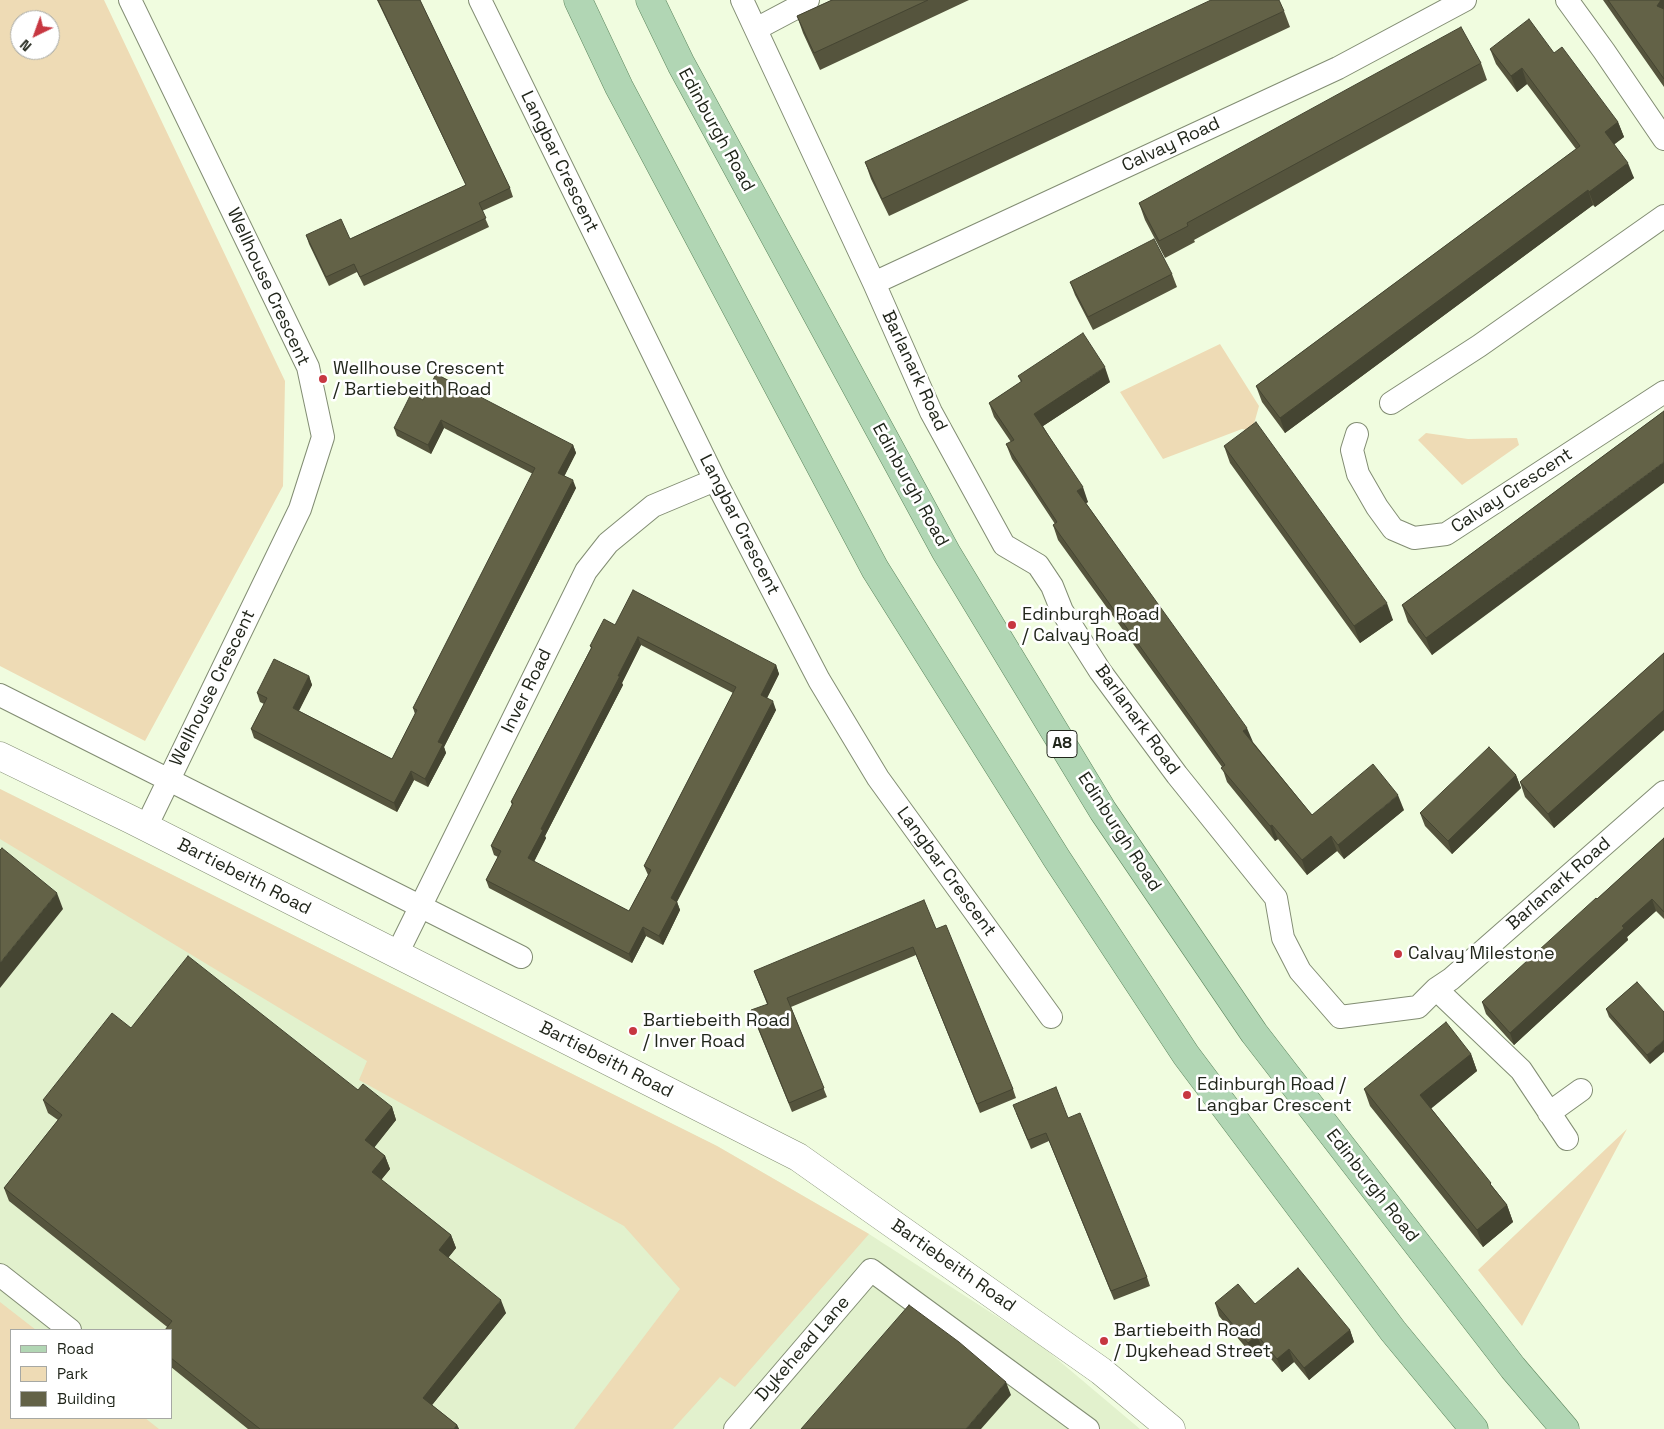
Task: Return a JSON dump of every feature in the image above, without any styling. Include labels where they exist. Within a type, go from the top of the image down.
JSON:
[{"type":"main road","points":[[578,0],[619,87],[875,569],[1057,859],[1186,1055],[1393,1331],[1474,1429]]},
{"type":"main road","name":"Edinburgh Road","points":[[650,0],[680,64],[946,552],[1103,811],[1254,1032],[1513,1368],[1565,1429]]},
{"type":"street","name":"Wellhouse Crescent","points":[[130,0],[308,367],[323,437],[300,509],[146,827]]},
{"type":"street","name":"Langbar Crescent","points":[[480,0],[714,480],[819,680],[878,778],[1051,1017]]},
{"type":"street","name":"Barlanark Road","points":[[742,0],[874,283],[931,412],[1004,545],[1038,565],[1052,586],[1062,611],[1100,671],[1177,775],[1276,898],[1283,938],[1300,972],[1340,1017],[1418,1007],[1436,989],[1451,979],[1664,792]]},
{"type":"street","points":[[756,29],[808,0]]},
{"type":"street","name":"Calvay Road","points":[[874,283],[1338,68],[1465,0]]},
{"type":"street","points":[[1567,0],[1664,138]]},
{"type":"street","points":[[1391,402],[1479,346],[1664,216]]},
{"type":"street","name":"Calvay Crescent","points":[[1357,434],[1352,450],[1358,474],[1393,529],[1414,538],[1446,534],[1664,392]]},
{"type":"street","name":"Inver Road","points":[[397,954],[586,570],[608,544],[653,506],[714,480]]},
{"type":"street","points":[[0,695],[167,781],[521,957]]},
{"type":"street","name":"Bartiebeith Road","points":[[0,756],[146,827],[798,1157],[1101,1371],[1172,1429]]},
{"type":"street","points":[[1436,989],[1521,1070],[1567,1140]]},
{"type":"street","points":[[1549,1112],[1581,1090]]},
{"type":"street","name":"Dykehead Lane","points":[[735,1429],[870,1270],[1078,1426]]},
{"type":"street","points":[[0,1275],[69,1329]]},
{"type":"shaded area","points":[[0,789],[717,1146],[869,1234],[1038,1343],[1140,1429],[0,1429]]},
{"type":"green space","points":[[0,0],[104,0],[285,381],[283,486],[145,741],[0,666]]},
{"type":"green space","points":[[1220,344],[1259,406],[1252,431],[1242,429],[1163,459],[1120,392]]},
{"type":"green space","points":[[1426,433],[1468,439],[1517,438],[1519,445],[1462,485],[1418,440]]},
{"type":"green space","points":[[0,789],[717,1146],[869,1234],[735,1387],[720,1377],[673,1429],[574,1429],[680,1289],[624,1226],[359,1080],[367,1061],[0,839]]},
{"type":"green space","points":[[1627,1129],[1522,1326],[1478,1270]]},
{"type":"green space","points":[[0,1302],[35,1329],[10,1329],[10,1419],[146,1419],[159,1429],[0,1429]]},
{"type":"building","points":[[378,0],[420,0],[510,188],[479,203],[486,218],[360,277],[354,264],[326,277],[306,235],[341,219],[350,239],[466,185]]},
{"type":"building","points":[[832,0],[928,0],[814,53],[797,16]]},
{"type":"building","points":[[1211,0],[1279,0],[1284,11],[882,199],[865,162]]},
{"type":"building","points":[[1608,0],[1661,0],[1657,6],[1664,9],[1664,79]]},
{"type":"building","points":[[1529,19],[1554,53],[1562,47],[1618,122],[1605,132],[1628,163],[1589,192],[1588,190],[1280,418],[1256,386],[1580,146],[1522,68],[1511,76],[1490,49]]},
{"type":"building","points":[[1461,27],[1481,63],[1187,223],[1188,226],[1159,241],[1139,203]]},
{"type":"building","points":[[1154,239],[1172,274],[1088,317],[1070,282]]},
{"type":"building","points":[[1083,333],[1105,367],[1034,414],[1083,487],[1077,491],[1247,728],[1243,731],[1312,815],[1373,764],[1398,795],[1338,845],[1331,836],[1302,860],[1272,825],[1270,826],[1221,768],[1225,765],[1053,525],[1057,522],[1006,444],[1014,440],[989,403],[1022,381],[1018,376]]},
{"type":"building","points":[[436,374],[573,445],[558,473],[573,480],[438,742],[443,744],[425,779],[411,771],[394,803],[251,729],[267,698],[257,693],[274,659],[309,676],[293,708],[392,759],[417,710],[413,708],[535,468],[441,420],[428,445],[394,428],[411,394],[423,400]]},
{"type":"building","points":[[1664,411],[1664,462],[1426,638],[1402,605]]},
{"type":"building","points":[[1256,422],[1387,603],[1354,626],[1224,446]]},
{"type":"building","points":[[633,590],[776,665],[761,695],[773,701],[671,898],[677,902],[659,936],[643,927],[629,954],[486,880],[501,851],[491,846],[513,803],[511,802],[592,647],[590,646],[604,619],[615,625]],"holes":[[[638,637],[736,687],[644,866],[651,870],[629,911],[528,858]]]},
{"type":"building","points":[[1664,653],[1664,710],[1548,814],[1520,782]]},
{"type":"building","points":[[1489,747],[1516,775],[1448,841],[1420,813]]},
{"type":"building","points":[[1664,838],[1664,912],[1652,899],[1622,926],[1624,928],[1510,1033],[1482,1002]]},
{"type":"building","points":[[2,848],[57,893],[0,963],[0,850]]},
{"type":"building","points":[[924,900],[936,929],[946,925],[1013,1089],[977,1104],[913,947],[787,998],[824,1088],[789,1103],[751,1010],[768,1004],[754,971]]},
{"type":"building","points":[[188,956],[358,1090],[363,1084],[392,1107],[365,1140],[385,1156],[372,1172],[451,1235],[439,1250],[501,1300],[423,1398],[457,1425],[454,1429],[260,1429],[172,1359],[172,1329],[166,1329],[172,1321],[4,1188],[62,1115],[43,1100],[112,1013],[131,1028]]},
{"type":"building","points":[[1637,982],[1664,1012],[1664,1040],[1647,1055],[1606,1009]]},
{"type":"building","points":[[1446,1022],[1471,1054],[1420,1095],[1507,1205],[1477,1230],[1364,1089]]},
{"type":"building","points":[[1056,1087],[1068,1118],[1080,1113],[1147,1277],[1111,1291],[1046,1133],[1028,1140],[1013,1105]]},
{"type":"building","points":[[1298,1268],[1350,1330],[1304,1368],[1289,1349],[1277,1359],[1257,1335],[1248,1343],[1215,1303],[1238,1284],[1255,1304]]},
{"type":"building","points":[[909,1305],[959,1342],[1006,1382],[966,1429],[801,1429]]},
{"type":"place","name":"Wellhouse Crescent / Bartiebeith Road","points":[[323,379]]},
{"type":"place","name":"Edinburgh Road / Calvay Road","points":[[1012,625]]},
{"type":"place","name":"Calvay Milestone","points":[[1398,954]]},
{"type":"place","name":"Bartiebeith Road / Inver Road","points":[[633,1031]]},
{"type":"place","name":"Edinburgh Road / Langbar Crescent","points":[[1187,1095]]},
{"type":"place","name":"Bartiebeith Road / Dykehead Street","points":[[1104,1341]]}]
